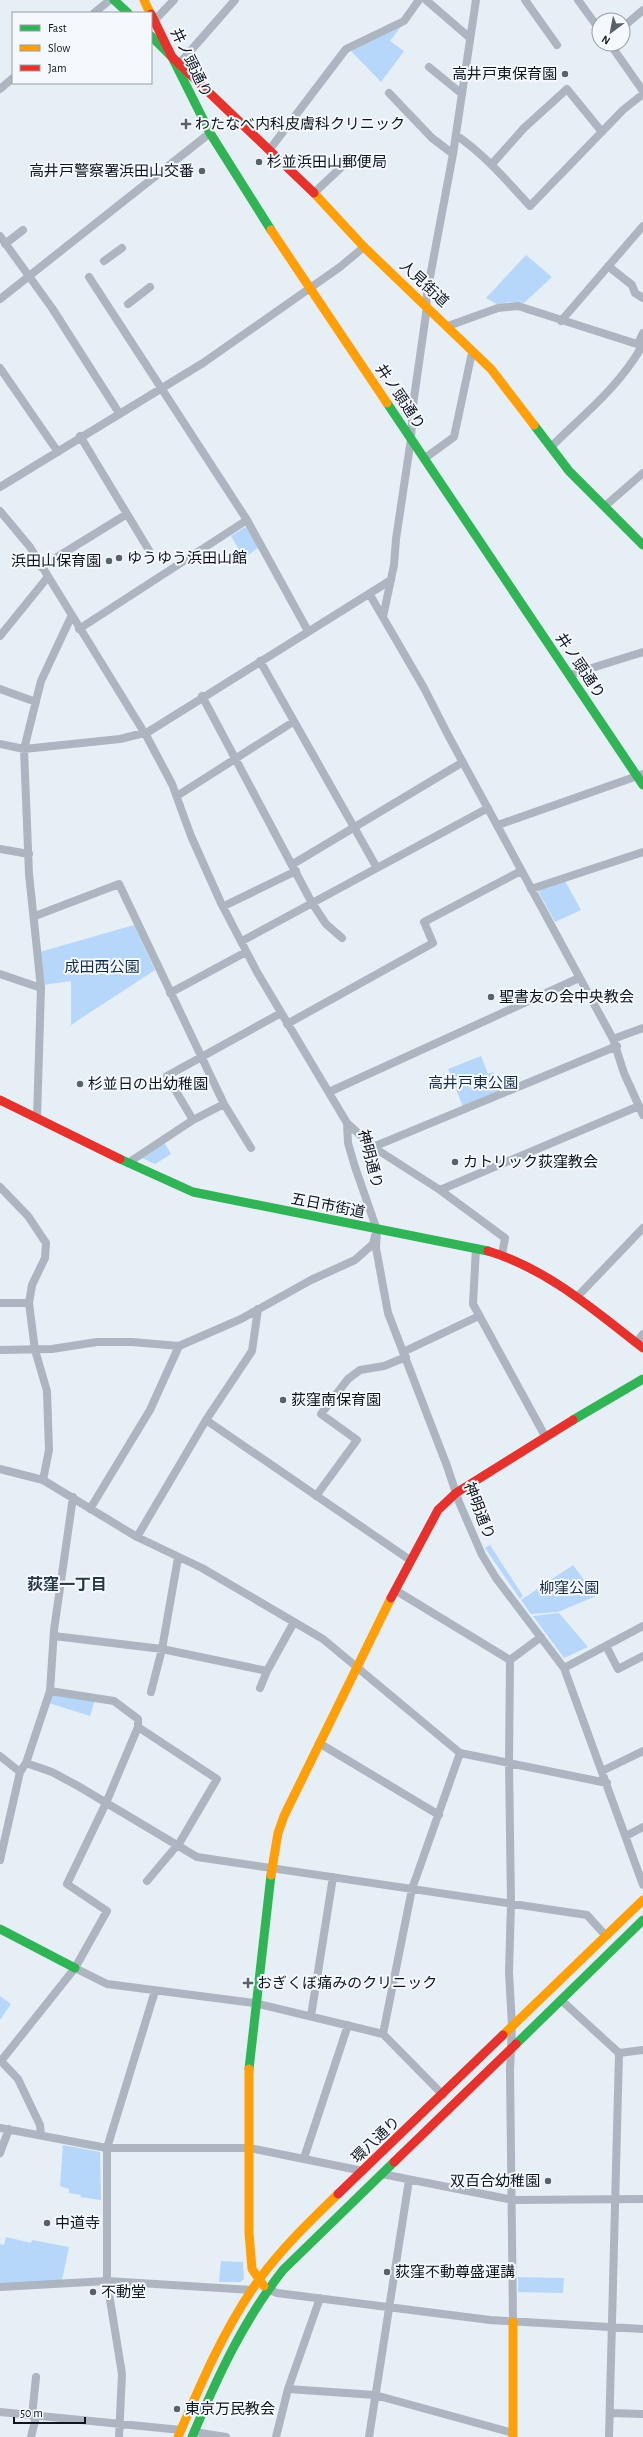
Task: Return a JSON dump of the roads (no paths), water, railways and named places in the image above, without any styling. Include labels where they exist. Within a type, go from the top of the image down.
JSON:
[{"type":"main road","points":[[114,0],[127,12]]},
{"type":"main road","name":"井ノ頭通り","points":[[144,0],[149,12]]},
{"type":"main road","name":"井ノ頭通り","points":[[152,18],[210,133],[310,287],[569,675],[640,775],[643,785]]},
{"type":"main road","points":[[152,37],[172,56]]},
{"type":"main road","name":"人見街道","points":[[172,56],[270,149],[314,193],[364,247],[492,369],[569,471],[643,545]]},
{"type":"main road","name":"五日市街道","points":[[0,1100],[178,1187],[208,1196],[476,1248],[502,1255],[532,1267],[577,1297],[640,1345]]},
{"type":"main road","points":[[268,2289],[259,2280],[252,2269],[249,2233],[250,2148],[248,2055],[272,1867],[278,1833],[284,1816],[429,1522],[438,1510],[456,1493],[544,1436],[643,1378]]},
{"type":"main road","name":"環八通り","points":[[179,2434],[219,2348],[259,2280],[319,2213],[443,2095],[512,2026],[643,1900]]},
{"type":"main road","name":"環八通り","points":[[193,2434],[230,2353],[268,2289],[303,2251],[643,1920]]},
{"type":"main road","points":[[0,1929],[75,1968]]},
{"type":"main road","points":[[513,2322],[513,2435]]},
{"type":"street","points":[[95,12],[110,0]]},
{"type":"street","points":[[152,18],[174,0]]},
{"type":"street","points":[[179,64],[235,0]]},
{"type":"street","points":[[270,149],[346,49],[404,21],[425,0],[470,38]]},
{"type":"street","points":[[383,617],[391,580],[411,439],[413,405],[426,306],[426,293],[453,154],[476,0]]},
{"type":"street","points":[[525,0],[557,45]]},
{"type":"street","points":[[578,0],[591,18]]},
{"type":"street","points":[[631,20],[643,10]]},
{"type":"street","points":[[456,135],[475,148],[492,164],[530,206],[602,132],[643,93],[615,52]]},
{"type":"street","points":[[429,67],[462,94]]},
{"type":"street","points":[[0,89],[12,79]]},
{"type":"street","points":[[492,164],[524,128],[567,89],[602,132]]},
{"type":"street","points":[[389,93],[432,138],[453,154]]},
{"type":"street","points":[[0,299],[30,277],[210,133]]},
{"type":"street","points":[[314,193],[350,159]]},
{"type":"street","points":[[561,321],[643,226]]},
{"type":"street","points":[[5,244],[24,230]]},
{"type":"street","points":[[0,236],[30,277],[119,413]]},
{"type":"street","points":[[0,487],[256,327],[340,267],[364,247]]},
{"type":"street","points":[[104,261],[122,248]]},
{"type":"street","points":[[608,266],[632,285],[635,293],[643,298]]},
{"type":"street","points":[[89,277],[162,387],[247,520],[308,631]]},
{"type":"street","points":[[128,304],[150,287]]},
{"type":"street","points":[[448,326],[498,308],[518,306],[641,346]]},
{"type":"street","points":[[551,447],[614,385],[631,366],[641,346],[643,333]]},
{"type":"street","points":[[425,458],[454,437],[471,357]]},
{"type":"street","points":[[0,368],[58,452]]},
{"type":"street","points":[[80,436],[150,552]]},
{"type":"street","points":[[605,506],[643,473]]},
{"type":"street","points":[[0,510],[24,538],[47,578],[144,733],[176,796],[191,836],[246,952],[287,1024],[347,1123],[373,1147],[440,1190],[505,1238],[502,1255]]},
{"type":"street","points":[[41,567],[127,514]]},
{"type":"street","points":[[79,629],[247,520]]},
{"type":"street","points":[[0,636],[47,578]]},
{"type":"street","points":[[0,744],[24,749],[120,739],[144,733],[391,580]]},
{"type":"street","points":[[370,594],[424,688],[498,824],[521,871],[615,1043],[624,1073],[643,1115]]},
{"type":"street","points":[[37,1118],[41,988],[29,854],[24,749],[49,660],[71,617]]},
{"type":"street","points":[[569,675],[643,652]]},
{"type":"street","points":[[260,661],[293,722],[377,868]]},
{"type":"street","points":[[0,689],[36,702]]},
{"type":"street","points":[[202,696],[312,903],[326,924],[342,938]]},
{"type":"street","points":[[176,796],[293,722]]},
{"type":"street","points":[[224,906],[294,867],[354,828],[463,762]]},
{"type":"street","points":[[498,824],[640,775]]},
{"type":"street","points":[[242,941],[488,808]]},
{"type":"street","points":[[0,849],[29,854]]},
{"type":"street","points":[[531,889],[643,852]]},
{"type":"street","points":[[287,1024],[433,943],[424,922],[521,871]]},
{"type":"street","points":[[34,916],[120,884],[170,993],[224,1104],[251,1148]]},
{"type":"street","points":[[170,993],[246,952]]},
{"type":"street","points":[[0,974],[41,988]]},
{"type":"street","points":[[329,1092],[579,978]]},
{"type":"street","points":[[193,1120],[167,1076],[281,1013]]},
{"type":"street","points":[[373,1147],[615,1043],[643,1028]]},
{"type":"street","points":[[128,1163],[193,1120],[224,1104]]},
{"type":"street","points":[[440,1190],[639,1106]]},
{"type":"street","name":"神明通り","points":[[347,1123],[348,1143],[377,1230],[376,1248],[381,1282],[394,1330],[456,1493],[482,1554],[501,1584],[564,1668],[643,1885]]},
{"type":"street","points":[[0,1187],[28,1216],[46,1243],[45,1258],[32,1285],[29,1302],[35,1350],[47,1391],[49,1450],[43,1480]]},
{"type":"street","points":[[577,1297],[643,1228]]},
{"type":"street","points":[[0,1350],[35,1350],[97,1342],[132,1342],[179,1346],[258,1310],[311,1280],[356,1260],[373,1244],[377,1230]]},
{"type":"street","points":[[476,1248],[473,1304],[544,1436]]},
{"type":"street","points":[[0,1303],[29,1302]]},
{"type":"street","points":[[137,1537],[206,1420],[252,1351],[258,1310]]},
{"type":"street","points":[[316,1496],[357,1440],[321,1414],[348,1379],[360,1370],[384,1366],[479,1316]]},
{"type":"street","points":[[640,1345],[643,1334]]},
{"type":"street","points":[[90,1509],[150,1410],[179,1346]]},
{"type":"street","points":[[206,1420],[410,1560]]},
{"type":"street","points":[[0,1469],[43,1480],[137,1537],[178,1558],[202,1568],[323,1639],[460,1752],[607,1783]]},
{"type":"street","points":[[0,1860],[20,1772],[26,1763],[50,1691],[54,1636],[73,1497]]},
{"type":"street","points":[[151,1692],[162,1649],[178,1558]]},
{"type":"street","points":[[395,1590],[510,1660]]},
{"type":"street","points":[[260,1688],[267,1671],[294,1622]]},
{"type":"street","points":[[564,1668],[643,1626]]},
{"type":"street","points":[[54,1636],[162,1649],[267,1671]]},
{"type":"street","points":[[510,1660],[541,1637]]},
{"type":"street","points":[[606,1646],[618,1669],[643,1656]]},
{"type":"street","points":[[510,1660],[508,1762],[511,1904],[509,1972],[512,2026],[513,2322]]},
{"type":"street","points":[[41,2135],[40,2125],[18,2079],[0,2061],[75,1968],[107,1911],[67,1884],[106,1803],[138,1727],[138,1719],[114,1701],[50,1691]]},
{"type":"street","points":[[138,1727],[217,1779],[176,1844],[147,1881]]},
{"type":"street","points":[[319,1743],[439,1815]]},
{"type":"street","points":[[602,1771],[643,1751]]},
{"type":"street","points":[[383,2034],[412,1889],[460,1752]]},
{"type":"street","points":[[0,1756],[20,1772]]},
{"type":"street","points":[[26,1763],[52,1772],[197,1857],[587,1915],[606,1936]]},
{"type":"street","points":[[626,1836],[643,1827]]},
{"type":"street","points":[[311,2016],[333,1877]]},
{"type":"street","points":[[75,1968],[107,1984],[254,2003],[383,2034],[443,2095]]},
{"type":"street","points":[[119,2437],[118,2422],[122,2374],[107,2281],[107,2148],[154,1991]]},
{"type":"street","points":[[561,2000],[619,2053],[609,2437]]},
{"type":"street","points":[[304,2158],[348,2025]]},
{"type":"street","points":[[619,2053],[643,2050]]},
{"type":"street","points":[[0,2128],[107,2148],[250,2148],[363,2171]]},
{"type":"street","points":[[0,2153],[9,2129]]},
{"type":"street","points":[[382,2174],[512,2200],[643,2200]]},
{"type":"street","points":[[369,2437],[409,2180]]},
{"type":"street","points":[[0,2287],[107,2281],[252,2290]]},
{"type":"street","points":[[268,2289],[276,2293],[513,2322],[643,2329]]},
{"type":"street","points":[[276,2437],[288,2389],[320,2298]]},
{"type":"street","points":[[31,2437],[34,2417],[36,2376]]},
{"type":"street","points":[[288,2389],[375,2395],[513,2435]]},
{"type":"street","points":[[0,2412],[34,2417],[118,2422],[179,2434]]},
{"type":"street","points":[[610,2413],[643,2414]]},
{"type":"street","points":[[193,2434],[226,2437]]},
{"type":"place","name":"高井戸東保育園","points":[[565,74]]},
{"type":"place","name":"わたなべ内科皮膚科クリニック","points":[[186,124]]},
{"type":"place","name":"杉並浜田山郵便局","points":[[259,162]]},
{"type":"place","name":"高井戸警察署浜田山交番","points":[[202,171]]},
{"type":"place","name":"ゆうゆう浜田山館","points":[[119,558]]},
{"type":"place","name":"浜田山保育園","points":[[109,561]]},
{"type":"place","name":"聖書友の会中央教会","points":[[491,997]]},
{"type":"place","name":"杉並日の出幼稚園","points":[[80,1084]]},
{"type":"place","name":"カトリック荻窪教会","points":[[455,1162]]},
{"type":"place","name":"荻窪南保育園","points":[[283,1400]]},
{"type":"place","name":"おぎくぼ痛みのクリニック","points":[[248,1983]]},
{"type":"place","name":"双百合幼稚園","points":[[548,2181]]},
{"type":"place","name":"中道寺","points":[[47,2223]]},
{"type":"place","name":"荻窪不動尊盛運講","points":[[387,2272]]},
{"type":"place","name":"不動堂","points":[[93,2292]]},
{"type":"place","name":"東京万民教会","points":[[177,2409]]},
{"type":"district","name":"荻窪一丁目","points":[[67,1585]]},
{"type":"park label","name":"成田西公園","points":[[102,967]]},
{"type":"park label","name":"高井戸東公園","points":[[473,1083]]},
{"type":"park label","name":"柳窪公園","points":[[569,1588]]}]
